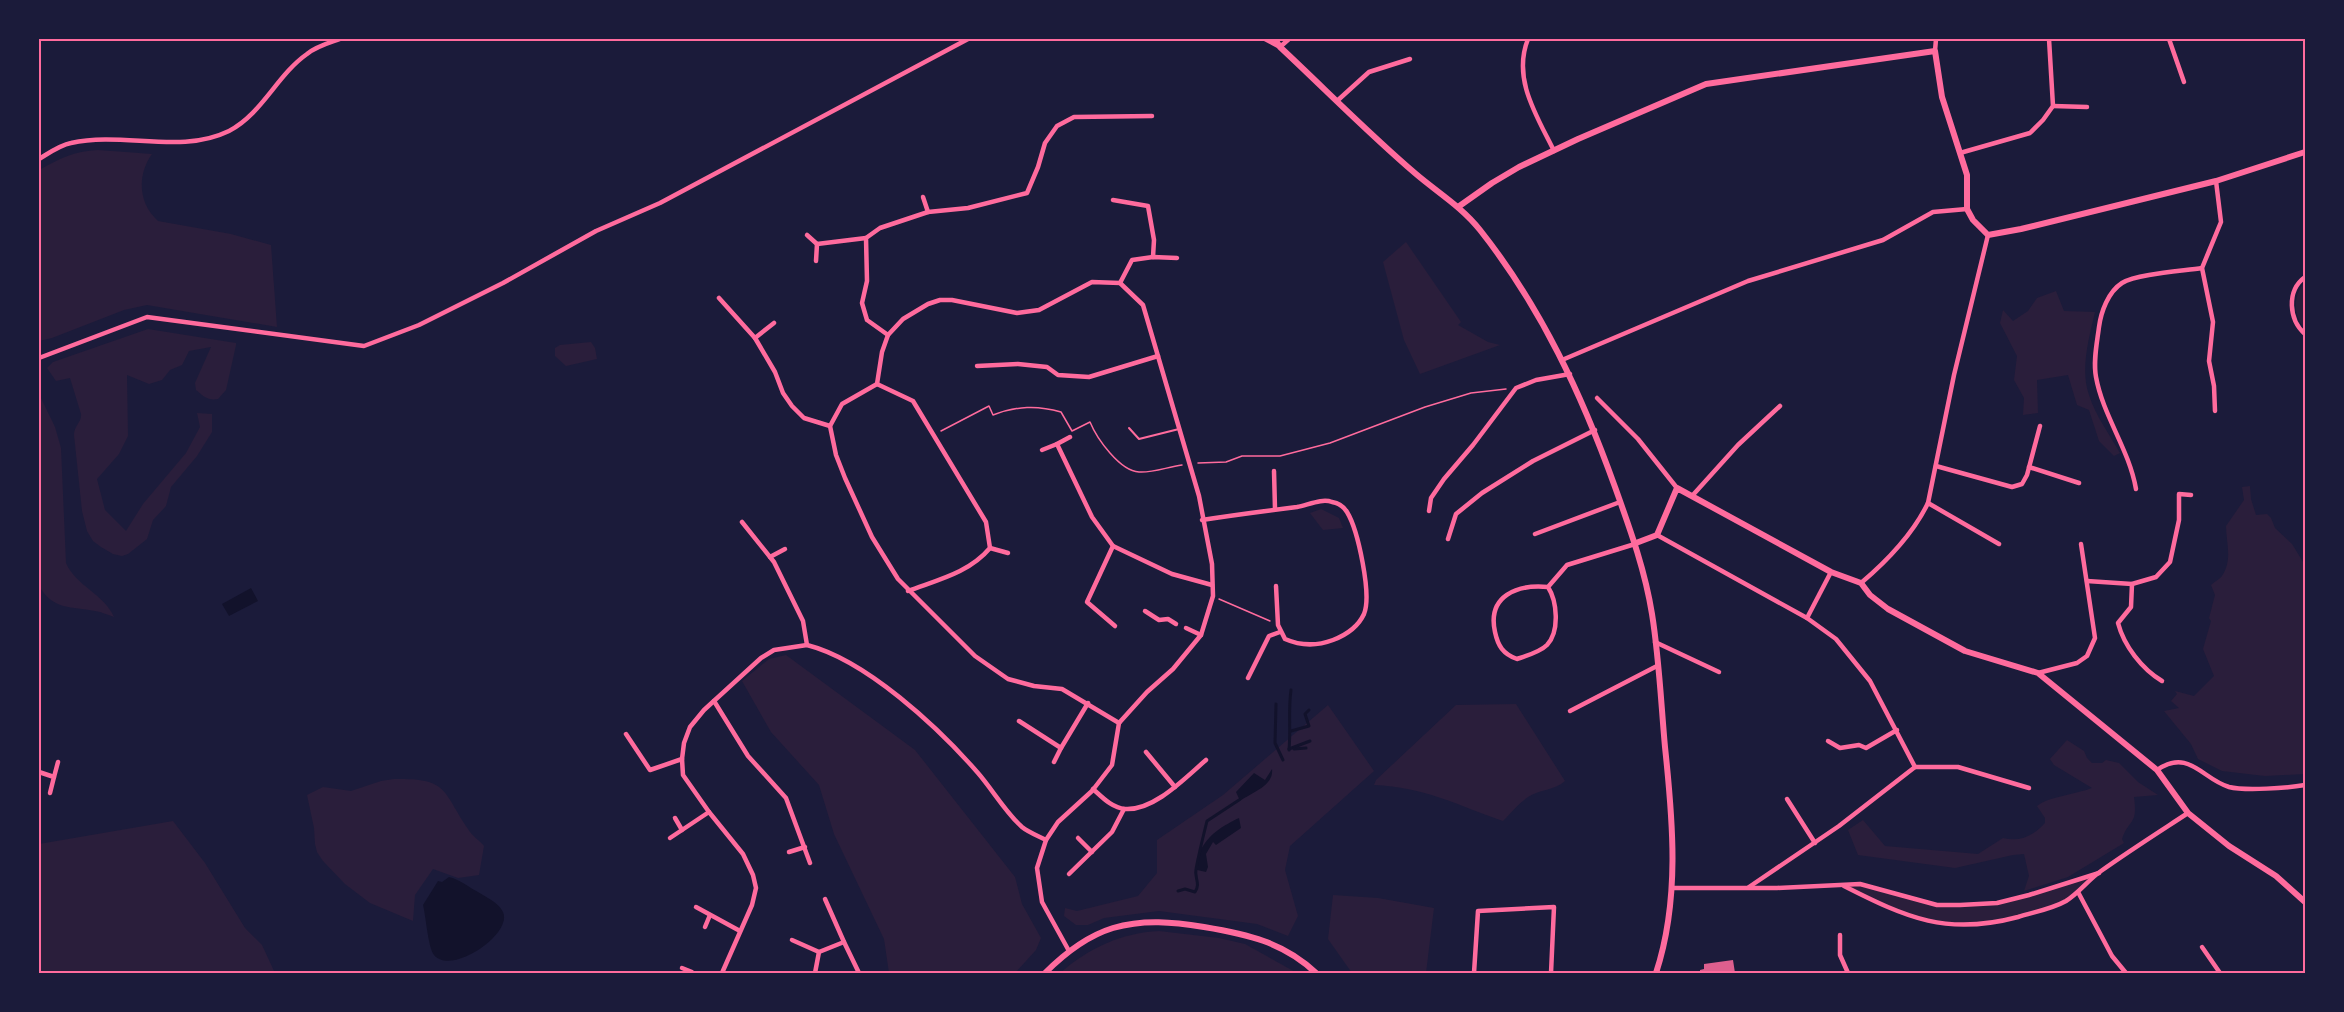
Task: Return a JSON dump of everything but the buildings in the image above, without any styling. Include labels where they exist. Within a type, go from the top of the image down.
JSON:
[{"type":"street","points":[[39,159],[69,143],[99,139],[167,143],[205,140],[230,130],[247,119],[307,53],[340,39]]},
{"type":"street","points":[[39,358],[147,317],[364,346],[419,325],[503,283],[596,231],[660,203],[968,39]]},
{"type":"street","points":[[1265,39],[1280,46]]},
{"type":"street","points":[[1275,39],[1337,101],[1416,174],[1458,207],[1479,229],[1534,308],[1570,374],[1595,430],[1636,543],[1652,614],[1670,795],[1673,888],[1656,973]]},
{"type":"street","points":[[1280,46],[1289,39]]},
{"type":"street","points":[[1528,39],[1521,69],[1524,86],[1554,152]]},
{"type":"street","points":[[1936,39],[1935,51],[1942,97],[1966,175],[1967,209],[1985,233]]},
{"type":"street","points":[[1960,153],[2030,133],[2053,106],[2049,39]]},
{"type":"street","points":[[2169,39],[2184,82]]},
{"type":"street","points":[[1458,207],[1510,172],[1706,84],[1935,51]]},
{"type":"street","points":[[1337,101],[1369,72],[1410,58]]},
{"type":"street","points":[[2053,106],[2087,107]]},
{"type":"street","points":[[807,235],[817,244],[866,238],[880,228],[928,212],[968,208],[1027,193],[1045,143],[1057,126],[1074,117],[1152,116]]},
{"type":"street","points":[[1985,233],[2021,229],[2216,181],[2305,152]]},
{"type":"street","points":[[2215,411],[2214,386],[2209,361],[2212,322],[2202,268],[2222,222],[2216,181]]},
{"type":"street","points":[[923,197],[928,212]]},
{"type":"street","points":[[1113,200],[1148,206],[1154,240],[1153,256]]},
{"type":"street","points":[[1562,360],[1748,280],[1883,240],[1933,212],[1967,209]]},
{"type":"street","points":[[1861,583],[1891,554],[1921,518],[1928,503],[1985,233]]},
{"type":"street","points":[[866,238],[867,280],[862,303],[867,320],[888,334]]},
{"type":"street","points":[[816,261],[817,244]]},
{"type":"street","points":[[1120,283],[1132,260],[1153,256],[1177,258]]},
{"type":"street","points":[[2136,489],[2133,470],[2103,401],[2096,377],[2095,363],[2101,316],[2111,294],[2121,284],[2160,274],[2202,268]]},
{"type":"street","points":[[2305,277],[2293,292],[2292,306],[2295,321],[2305,334]]},
{"type":"street","points":[[877,384],[882,352],[888,334],[903,319],[940,300],[952,300],[1017,313],[1039,310],[1092,282],[1120,283],[1143,305],[1199,496],[1212,564],[1213,596],[1201,635],[1173,669],[1147,692],[1119,723],[1112,765],[1093,789],[1058,822],[1046,840],[1037,868],[1042,902],[1069,951]]},
{"type":"street","points":[[719,298],[755,338],[792,406],[804,418],[830,426]]},
{"type":"street","points":[[755,338],[774,323]]},
{"type":"street","points":[[977,366],[1018,364],[1047,367],[1058,375],[1089,377],[1158,356]]},
{"type":"street","points":[[1429,511],[1431,498],[1444,479],[1516,388],[1536,380],[1570,374]]},
{"type":"street","points":[[877,384],[842,404],[830,426],[844,478],[872,537],[898,579],[975,656],[1008,679],[1034,686],[1062,689],[1119,723]]},
{"type":"street","points":[[877,384],[913,401],[987,522],[990,548]]},
{"type":"street","points":[[1597,398],[1638,439],[1677,488],[1831,572],[1861,583],[1870,595],[1888,609],[1965,651],[2038,673],[2157,770],[2188,813],[2229,846],[2276,876],[2305,902]]},
{"type":"street","points":[[1692,496],[1738,445],[1780,406]]},
{"type":"street","points":[[1936,466],[2012,487],[2022,484],[2040,426]]},
{"type":"street","points":[[1448,539],[1456,514],[1482,493],[1533,461],[1595,430]]},
{"type":"street","points":[[1042,450],[1070,438]]},
{"type":"street","points":[[1057,444],[1092,517],[1113,546],[1172,573],[1212,585]]},
{"type":"street","points":[[2029,467],[2079,483]]},
{"type":"street","points":[[1274,471],[1275,509]]},
{"type":"street","points":[[1657,536],[1677,488]]},
{"type":"street","points":[[2087,581],[2132,584],[2156,578],[2170,561],[2178,520],[2179,494],[2191,495]]},
{"type":"street","points":[[1202,519],[1329,500],[1339,504],[1347,513],[1362,559],[1367,597],[1364,614],[1356,626],[1344,636],[1322,644],[1310,645],[1285,639],[1278,625],[1276,586]]},
{"type":"street","points":[[1534,534],[1620,502]]},
{"type":"street","points":[[1928,503],[1999,544]]},
{"type":"street","points":[[742,522],[770,557],[803,621],[807,645]]},
{"type":"street","points":[[1548,587],[1567,565],[1657,536],[1807,618],[1836,639],[1870,681],[1915,767]]},
{"type":"street","points":[[2038,673],[2077,663],[2087,656],[2092,648],[2095,638],[2081,544]]},
{"type":"street","points":[[1113,546],[1087,602],[1115,626]]},
{"type":"street","points":[[908,591],[971,567],[990,548]]},
{"type":"street","points":[[990,548],[1008,553]]},
{"type":"street","points":[[770,557],[785,549]]},
{"type":"street","points":[[1807,618],[1831,572]]},
{"type":"street","points":[[2132,584],[2131,608],[2118,623],[2121,634],[2136,657],[2162,681]]},
{"type":"street","points":[[1532,585],[1548,587],[1553,594],[1556,616],[1554,632],[1546,645],[1539,649],[1517,659],[1510,657],[1498,646],[1493,621],[1495,608],[1501,598],[1514,591],[1532,585]]},
{"type":"street","points":[[1145,611],[1159,620],[1168,620],[1176,624]]},
{"type":"street","points":[[1186,628],[1201,635]]},
{"type":"street","points":[[1248,678],[1269,636],[1280,632]]},
{"type":"street","points":[[1655,642],[1719,672]]},
{"type":"street","points":[[722,973],[752,905],[756,888],[753,875],[743,854],[683,776],[684,743],[690,726],[714,701],[761,658],[774,650],[807,645],[822,649],[857,666],[939,732],[978,773],[1022,826],[1046,840]]},
{"type":"street","points":[[1570,711],[1657,666]]},
{"type":"street","points":[[714,701],[748,756],[786,798],[810,863]]},
{"type":"street","points":[[1054,762],[1088,703]]},
{"type":"street","points":[[1019,721],[1061,748]]},
{"type":"street","points":[[1828,741],[1840,748],[1858,746],[1866,748],[1897,730]]},
{"type":"street","points":[[626,734],[650,770],[682,759]]},
{"type":"street","points":[[1146,752],[1175,787]]},
{"type":"street","points":[[1093,789],[1106,802],[1124,809],[1152,802],[1175,787],[1206,760]]},
{"type":"street","points":[[50,793],[58,762]]},
{"type":"street","points":[[2157,770],[2166,764],[2184,762],[2229,787],[2284,788],[2305,785]]},
{"type":"street","points":[[1749,887],[1815,843],[1915,767],[1958,766],[2029,788]]},
{"type":"street","points":[[39,772],[54,777]]},
{"type":"street","points":[[1787,799],[1815,843]]},
{"type":"street","points":[[1069,874],[1112,832],[1124,809]]},
{"type":"street","points":[[670,838],[710,813]]},
{"type":"street","points":[[1842,885],[1894,911],[1923,921],[1953,926],[2015,918],[2064,902],[2098,873],[2188,813]]},
{"type":"street","points":[[675,818],[682,830]]},
{"type":"street","points":[[1078,838],[1092,852]]},
{"type":"street","points":[[789,852],[805,847]]},
{"type":"street","points":[[1673,888],[1865,884],[1937,905],[1978,904],[1997,903],[2029,896],[2098,873]]},
{"type":"street","points":[[2078,892],[2112,956],[2126,973]]},
{"type":"street","points":[[825,899],[859,973]]},
{"type":"street","points":[[696,907],[740,931]]},
{"type":"street","points":[[1474,973],[1478,911],[1554,907],[1551,973]]},
{"type":"street","points":[[705,927],[710,915]]},
{"type":"street","points":[[1045,973],[1069,951],[1096,935],[1112,928],[1147,922],[1164,922],[1231,931],[1260,938],[1296,956],[1316,973]]},
{"type":"street","points":[[1840,935],[1840,955],[1848,973]]},
{"type":"street","points":[[792,940],[819,952],[844,942]]},
{"type":"street","points":[[2202,947],[2220,973]]},
{"type":"street","points":[[816,973],[819,952]]},
{"type":"street","points":[[682,968],[693,973]]},
{"type":"lane","points":[[1129,428],[1139,440],[1179,429]]},
{"type":"path","points":[[1189,464],[1226,462],[1242,456],[1280,456],[1330,443],[1425,407],[1471,393],[1516,388]]},
{"type":"path","points":[[933,435],[989,406],[993,415],[1013,408],[1042,407],[1062,412],[1072,431],[1090,422],[1117,462],[1136,472],[1151,472],[1174,466]]},
{"type":"path","points":[[1213,596],[1278,625]]},
{"type":"shaded area","points":[[98,150],[152,154],[144,171],[142,189],[151,214],[158,221],[231,234],[271,245],[277,327],[147,305],[124,310],[39,341],[39,170],[67,156]]},
{"type":"shaded area","points":[[1406,242],[1461,322],[1458,325],[1488,342],[1500,345],[1420,374],[1404,340],[1383,262]]},
{"type":"shaded area","points":[[2305,281],[2305,329],[2296,311],[2296,299]]},
{"type":"shaded area","points":[[2056,291],[2064,311],[2095,312],[2086,354],[2086,385],[2095,410],[2120,453],[2114,456],[2099,441],[2089,410],[2077,405],[2068,375],[2037,380],[2038,413],[2023,415],[2024,398],[2014,380],[2017,356],[2000,323],[2003,310],[2013,321],[2028,311],[2037,298]]},
{"type":"shaded area","points":[[148,329],[236,343],[236,345],[226,390],[218,399],[208,399],[203,396],[196,390],[195,383],[211,347],[189,351],[182,365],[170,370],[162,380],[149,384],[127,375],[128,436],[119,454],[97,479],[105,510],[126,531],[143,504],[186,453],[200,427],[197,413],[212,414],[212,432],[197,456],[171,487],[166,506],[153,520],[147,539],[122,556],[101,547],[93,541],[87,531],[82,511],[74,435],[81,414],[70,378],[56,381],[47,368],[53,362]]},
{"type":"shaded area","points":[[591,342],[597,359],[566,366],[555,356],[555,348],[560,345]]},
{"type":"shaded area","points":[[39,394],[55,427],[61,448],[66,563],[76,578],[104,602],[114,617],[98,611],[57,604],[39,586]]},
{"type":"shaded area","points":[[2250,486],[2256,515],[2267,514],[2271,518],[2275,528],[2292,544],[2305,565],[2305,774],[2265,776],[2222,771],[2198,759],[2191,744],[2164,711],[2179,708],[2171,701],[2177,694],[2175,691],[2194,696],[2214,676],[2203,649],[2215,595],[2211,585],[2221,577],[2227,564],[2226,526],[2244,500],[2242,487]]},
{"type":"shaded area","points":[[1321,509],[1339,518],[1343,528],[1323,530],[1310,513]]},
{"type":"shaded area","points":[[251,588],[258,601],[229,616],[222,604]]},
{"type":"shaded area","points":[[786,655],[915,750],[1015,877],[1022,904],[1041,938],[1036,950],[1015,973],[889,973],[884,939],[834,834],[819,785],[771,732],[742,681],[769,659]]},
{"type":"shaded area","points":[[1516,704],[1565,781],[1556,787],[1528,797],[1503,821],[1425,793],[1392,786],[1374,785],[1376,780],[1456,705]]},
{"type":"shaded area","points":[[1328,705],[1374,771],[1290,846],[1285,870],[1298,916],[1288,936],[1257,924],[1159,911],[1104,918],[1088,925],[1076,925],[1064,916],[1065,908],[1077,911],[1138,896],[1157,873],[1157,840],[1223,795]]},
{"type":"shaded area","points":[[2067,740],[2084,751],[2092,763],[2102,763],[2106,760],[2119,763],[2138,782],[2158,795],[2134,797],[2135,813],[2122,839],[2124,843],[2068,877],[2024,891],[2029,876],[2024,854],[1955,868],[1858,855],[1848,830],[1863,820],[1885,846],[1978,854],[2003,838],[2015,839],[2031,835],[2045,823],[2045,818],[2037,806],[2048,800],[2092,788],[2054,765],[2050,759]]},
{"type":"shaded area","points":[[1272,769],[1270,780],[1266,784],[1240,801],[1236,792],[1254,773],[1265,780]]},
{"type":"shaded area","points":[[394,779],[425,781],[442,789],[470,831],[484,846],[479,875],[458,878],[433,869],[415,895],[413,921],[370,903],[345,884],[323,861],[315,844],[307,795],[323,787],[351,791]]},
{"type":"shaded area","points":[[1239,818],[1241,828],[1216,845],[1213,842],[1206,854],[1208,867],[1206,872],[1197,870],[1199,854],[1207,840],[1222,827]]},
{"type":"shaded area","points":[[173,821],[205,863],[245,928],[262,945],[275,973],[39,973],[39,844]]},
{"type":"shaded area","points":[[2099,873],[2064,902],[2041,911],[1969,925],[1923,921],[1842,885],[1865,884],[1937,905],[1997,903]]},
{"type":"shaded area","points":[[449,877],[495,903],[503,912],[504,921],[499,931],[479,950],[453,960],[442,960],[432,951],[423,905],[438,881],[442,882]]},
{"type":"shaded area","points":[[1333,895],[1378,898],[1434,908],[1426,973],[1352,973],[1328,939]]},
{"type":"shaded area","points":[[1159,931],[1219,938],[1245,944],[1297,973],[1060,973],[1082,956],[1106,943],[1145,932]]},
{"type":"waterway","points":[[1289,750],[1291,690]]},
{"type":"waterway","points":[[1276,704],[1275,743],[1283,760]]},
{"type":"waterway","points":[[1291,731],[1309,726],[1305,714],[1309,710]]},
{"type":"waterway","points":[[1289,749],[1310,741]]},
{"type":"waterway","points":[[1294,749],[1306,748]]},
{"type":"waterway","points":[[1178,891],[1185,889],[1195,892],[1197,889],[1196,869],[1207,821],[1239,800]]}]
